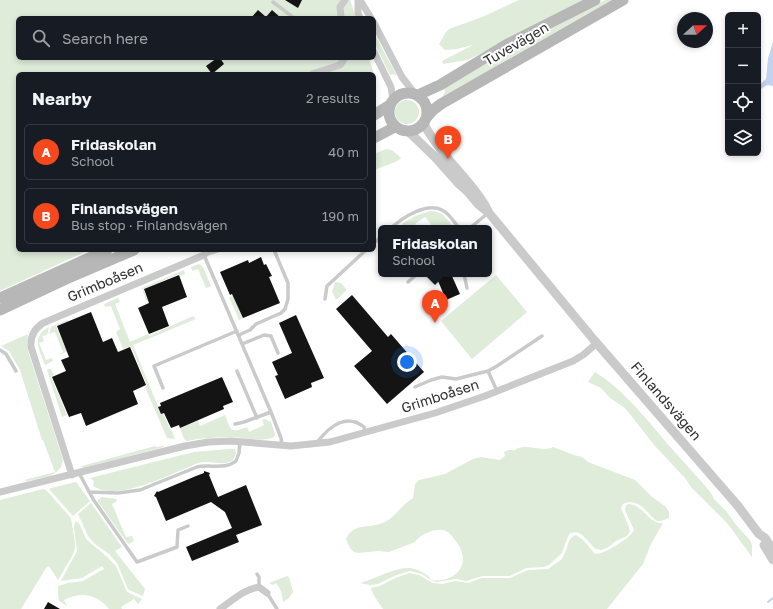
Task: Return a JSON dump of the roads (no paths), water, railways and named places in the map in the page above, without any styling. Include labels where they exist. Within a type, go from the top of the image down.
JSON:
[{"type":"main road","name":"Tuvevägen","points":[[376,114],[403,93],[416,94],[440,85],[506,45],[594,0]]},
{"type":"main road","name":"Tuvevägen","points":[[409,132],[417,130],[433,110],[441,104],[623,0]]},
{"type":"main road","points":[[416,94],[427,106],[425,121]]},
{"type":"main road","points":[[392,102],[389,117],[395,127],[409,132]]},
{"type":"main road","points":[[376,137],[395,127]]},
{"type":"main road","points":[[0,298],[103,252]]},
{"type":"main road","points":[[0,310],[66,279],[129,252]]},
{"type":"street","points":[[341,16],[340,7],[345,0]]},
{"type":"street","points":[[359,0],[359,16]]},
{"type":"street","points":[[359,0],[370,16]]},
{"type":"street","points":[[376,27],[402,77],[416,94]]},
{"type":"street","points":[[376,56],[391,87],[392,102]]},
{"type":"street","points":[[316,72],[341,61]]},
{"type":"street","name":"Finlandsvägen","points":[[425,121],[432,138],[484,201],[489,213]]},
{"type":"street","name":"Finlandsvägen","points":[[409,132],[435,157],[479,206],[489,213],[597,343],[718,483],[759,534],[765,538],[773,550]]},
{"type":"street","name":"Grimboåsen","points":[[75,474],[31,347],[31,337],[35,330],[43,323],[204,255]]},
{"type":"street","name":"Grimboåsen","points":[[0,492],[194,444],[240,441],[282,446],[319,444],[365,433],[435,413],[497,391],[573,361],[584,355],[597,343]]},
{"type":"street","name":"Finlandsvägen","points":[[759,534],[761,541],[773,560]]},
{"type":"street","points":[[220,609],[245,591],[252,588],[259,587],[267,593]]},
{"type":"lane","points":[[273,2],[291,16]]},
{"type":"lane","points":[[395,225],[414,213],[430,208],[442,210],[448,214],[457,225]]},
{"type":"lane","points":[[474,225],[489,213]]},
{"type":"lane","points":[[214,252],[204,255],[271,412],[281,438],[282,446]]},
{"type":"lane","points":[[163,388],[154,366],[238,333],[250,330],[256,324],[281,313],[285,309],[288,299],[288,283],[275,252]]},
{"type":"lane","points":[[325,299],[327,286],[364,252]]},
{"type":"lane","points":[[408,282],[414,277]]},
{"type":"lane","points":[[465,277],[467,288]]},
{"type":"lane","points":[[242,344],[264,336],[271,336],[278,353]]},
{"type":"lane","points":[[415,386],[442,377],[456,379],[488,370],[497,366],[542,336]]},
{"type":"lane","points":[[0,350],[6,354],[16,371]]},
{"type":"lane","points":[[488,370],[497,391]]},
{"type":"lane","points":[[237,371],[257,418]]},
{"type":"lane","points":[[235,424],[257,418],[271,412]]},
{"type":"lane","points":[[319,444],[319,440],[329,428],[344,421],[351,421],[361,425],[364,427],[365,433]]},
{"type":"lane","points":[[89,492],[122,493],[147,487],[197,467],[228,466],[236,461],[239,453],[240,441]]},
{"type":"lane","points":[[75,474],[137,562],[177,547],[178,530],[188,526]]},
{"type":"lane","points":[[257,574],[259,577],[259,587]]},
{"type":"lane","points":[[267,593],[277,609]]},
{"type":"water","points":[[773,42],[773,86],[767,85],[761,89],[761,83],[766,79],[768,58]]},
{"type":"waterway","points":[[768,602],[773,598]]},
{"type":"place","name":"Finlandsvägen","points":[[448,159]]},
{"type":"place","name":"Fridaskolan","points":[[435,323]]}]
